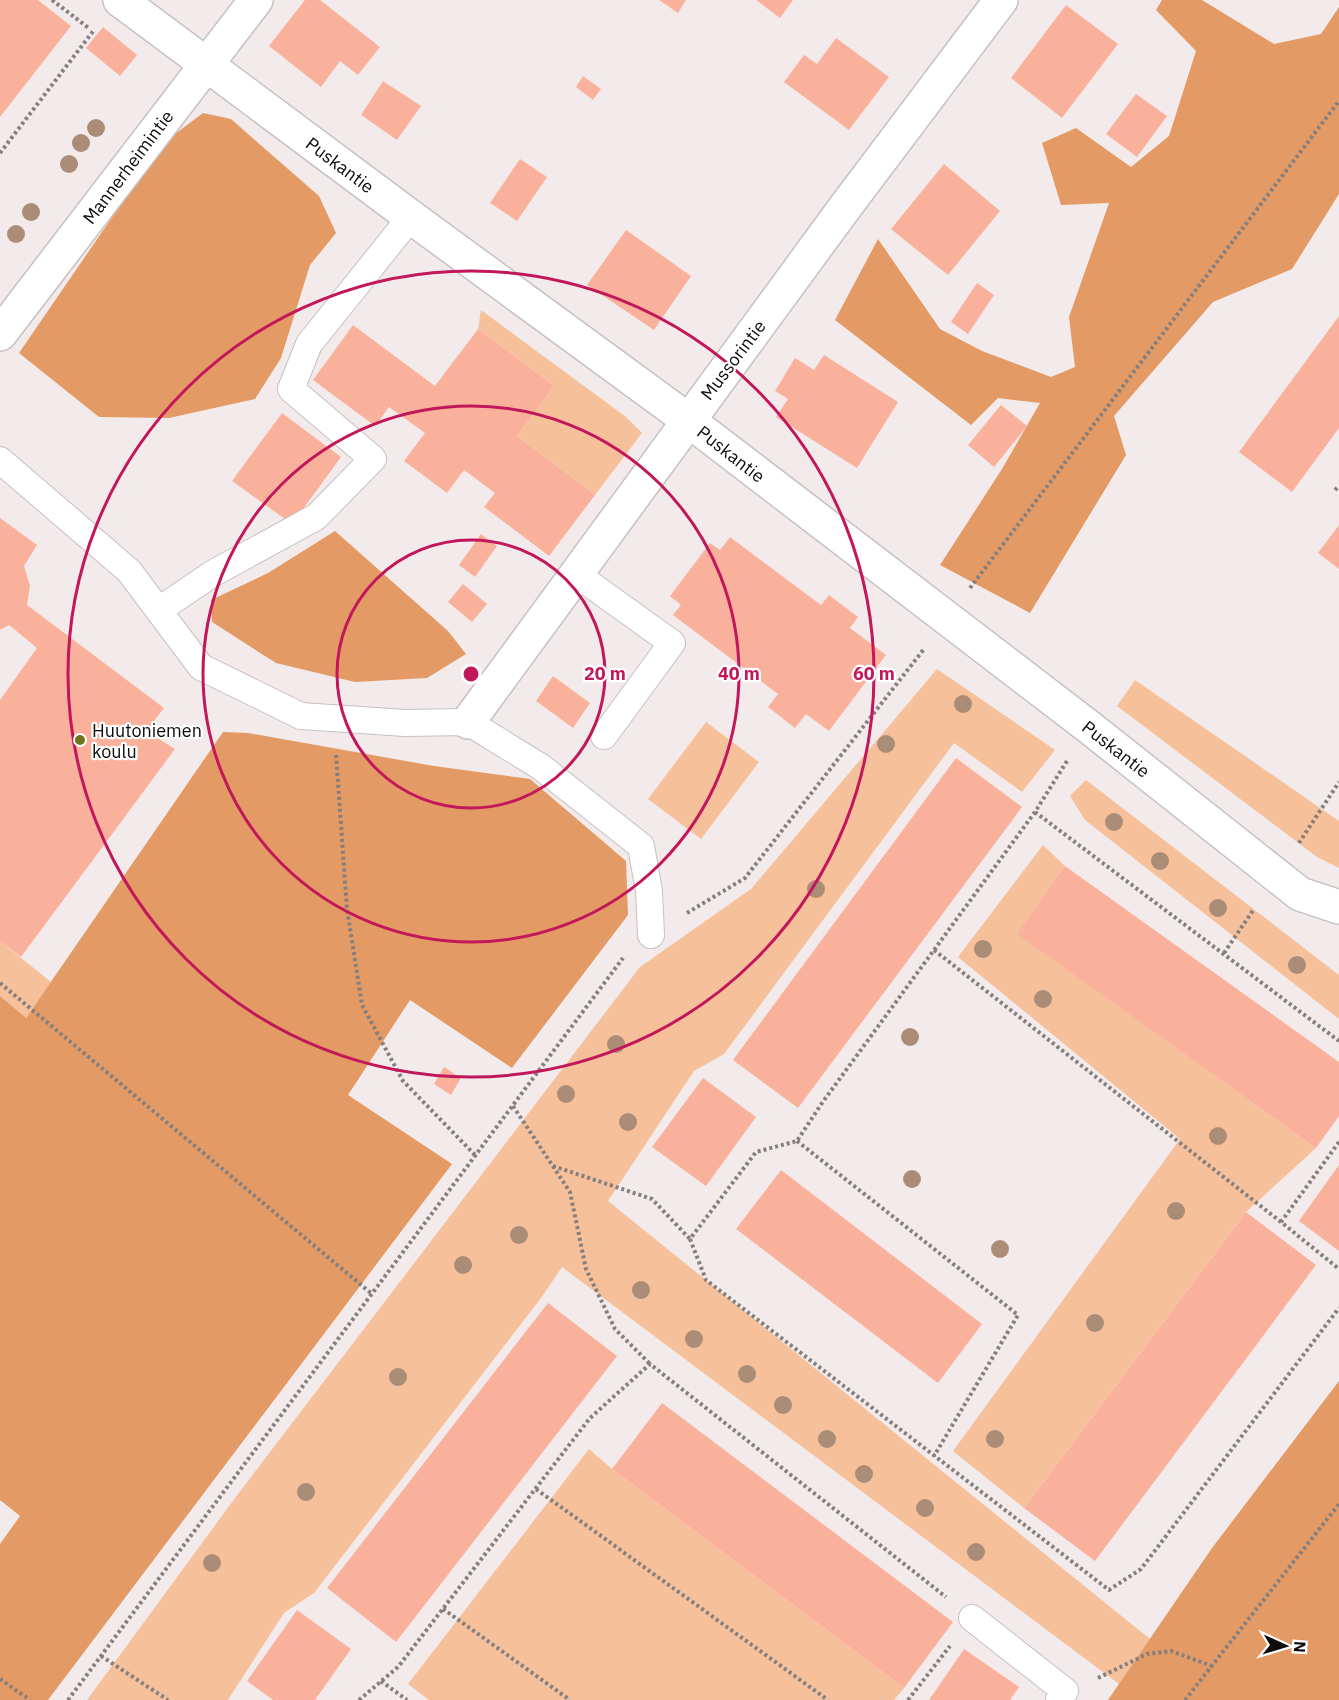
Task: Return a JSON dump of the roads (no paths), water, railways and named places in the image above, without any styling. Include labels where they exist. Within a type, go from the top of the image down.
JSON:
[{"type":"street","name":"Puskantie","points":[[120,0],[688,420],[946,620],[1089,727],[1300,894],[1339,907]]},
{"type":"street","name":"Mannerheimintie","points":[[0,334],[256,0]]},
{"type":"street","name":"Mussorintie","points":[[468,722],[688,420],[1001,0]]},
{"type":"lane","points":[[159,610],[212,574],[316,517],[373,459],[291,388],[309,344],[411,217]]},
{"type":"lane","points":[[0,460],[129,571],[201,667],[301,717],[405,723],[468,722],[541,767],[641,846],[649,891],[651,935]]},
{"type":"lane","points":[[576,574],[672,643],[604,736]]},
{"type":"lane","points":[[972,1618],[1062,1696]]},
{"type":"place","name":"Huutoniemen koulu","points":[[80,740]]}]
